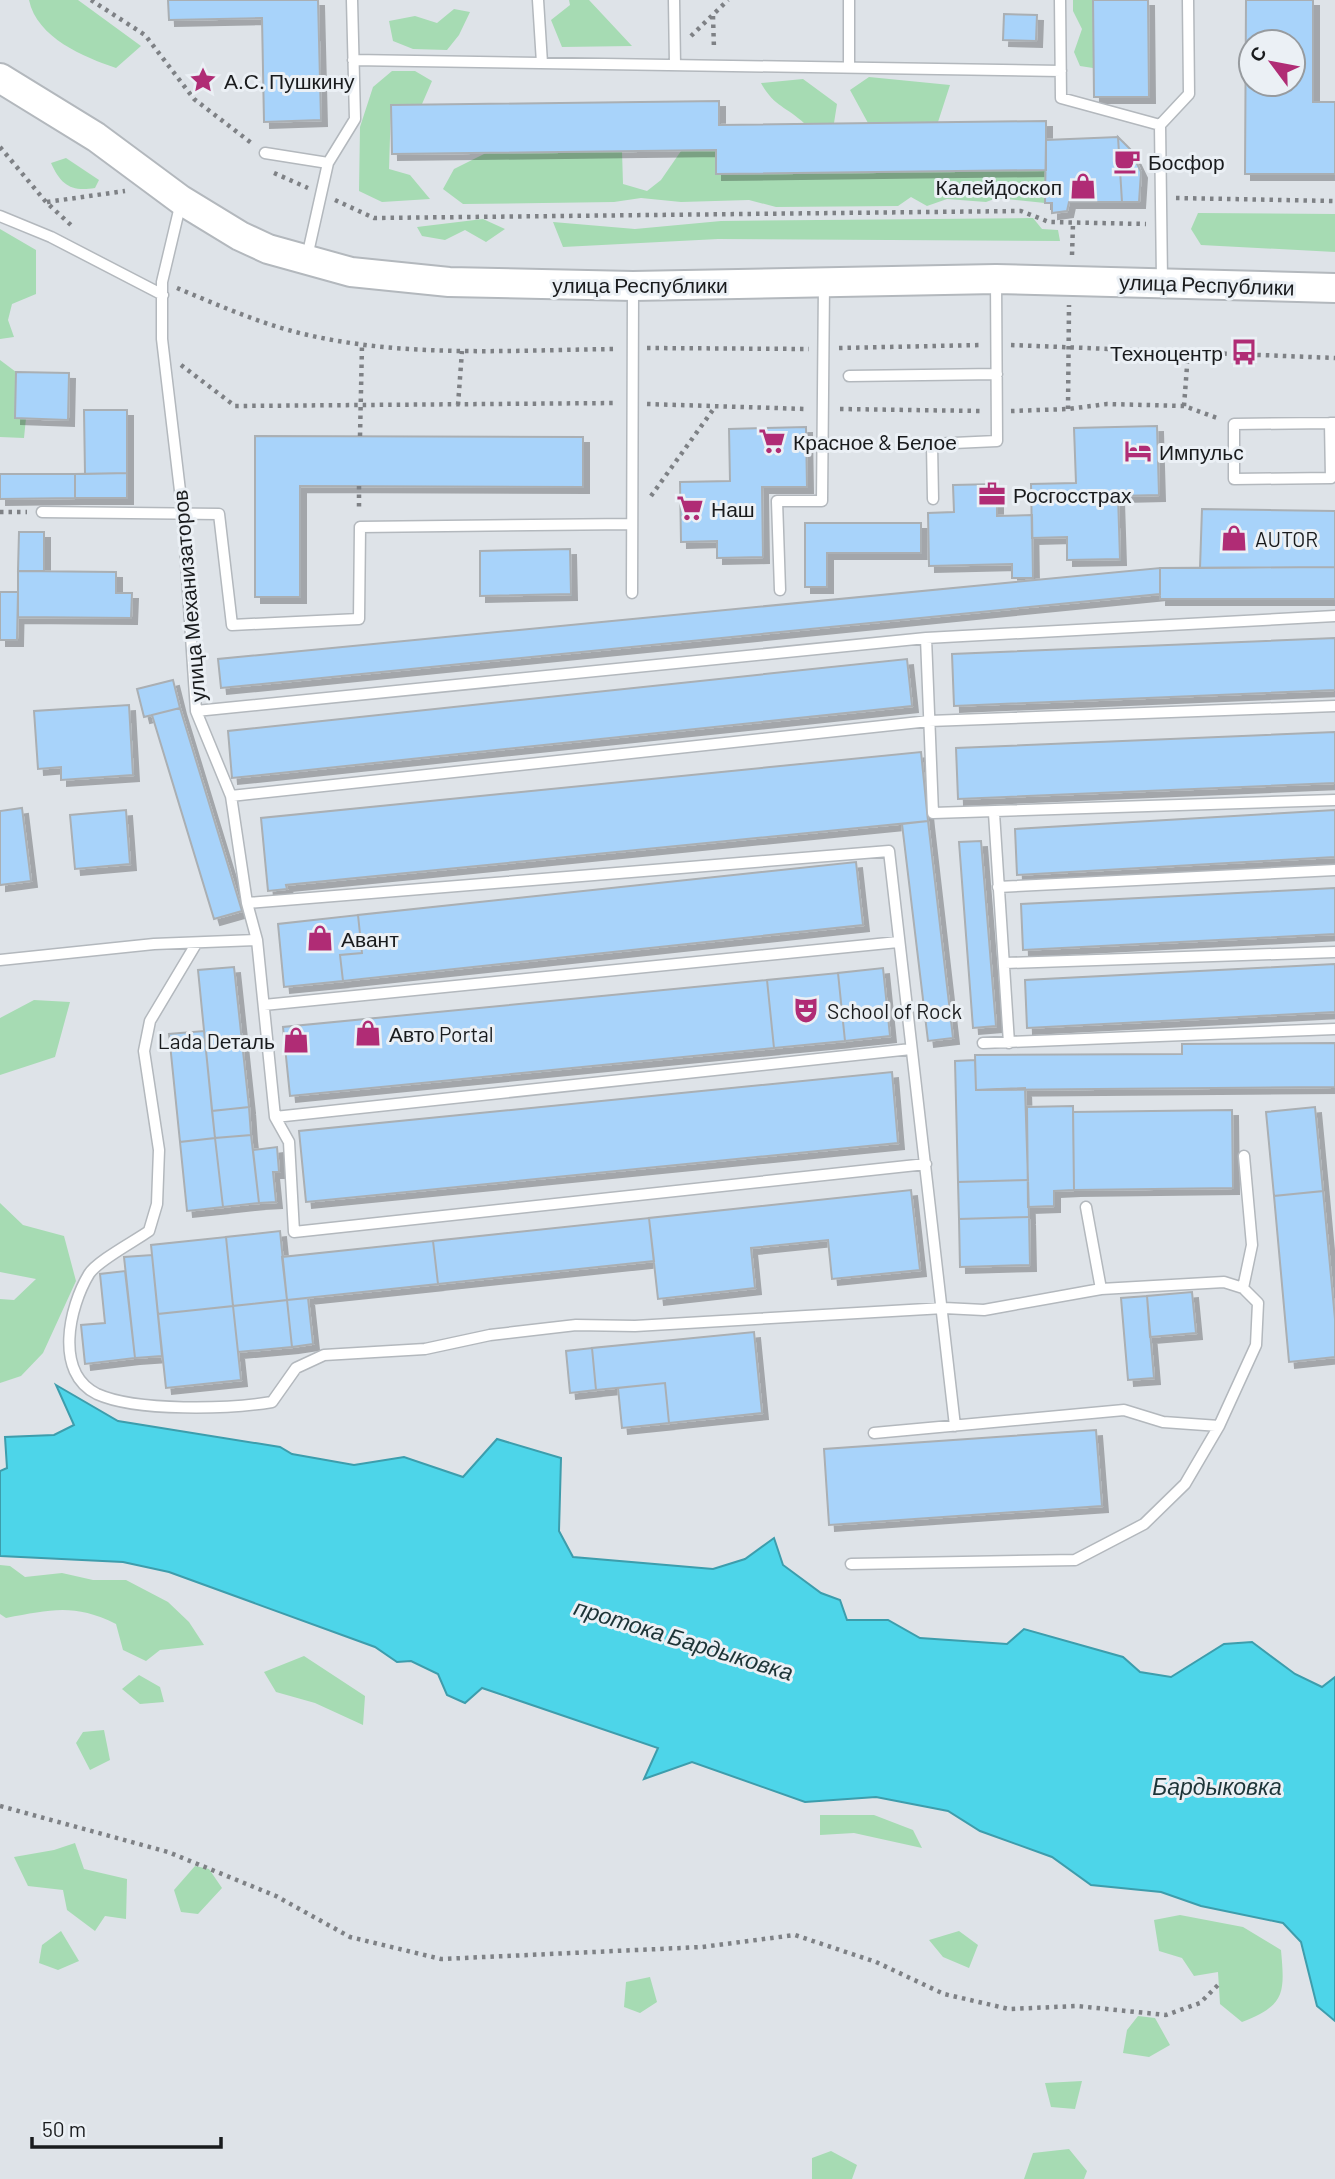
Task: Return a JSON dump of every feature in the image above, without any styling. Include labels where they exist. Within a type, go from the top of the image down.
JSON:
[{"type":"main road","name":"улица Республики","points":[[0,78],[96,137],[181,200],[259,245],[306,261],[351,272],[449,282],[633,286],[996,279],[1335,288]]},
{"type":"lane","points":[[306,261],[328,163],[355,119],[352,0]]},
{"type":"lane","points":[[538,0],[542,63]]},
{"type":"lane","points":[[674,0],[675,65]]},
{"type":"lane","points":[[849,0],[849,68]]},
{"type":"lane","points":[[1060,0],[1061,98],[1160,125]]},
{"type":"lane","points":[[1161,282],[1160,125],[1189,94],[1188,0]]},
{"type":"lane","points":[[354,60],[1061,71]]},
{"type":"lane","points":[[265,153],[328,163]]},
{"type":"lane","name":"улица Механизаторов","points":[[181,200],[162,282],[163,352],[183,516],[196,711],[231,796],[247,902],[257,940],[275,1117],[289,1142],[294,1232],[926,1164]]},
{"type":"lane","points":[[0,216],[51,237],[163,295]]},
{"type":"lane","points":[[933,499],[932,444],[998,440],[996,279]]},
{"type":"lane","points":[[780,590],[777,501],[822,501],[824,282]]},
{"type":"lane","points":[[632,593],[633,286]]},
{"type":"lane","points":[[849,376],[997,374]]},
{"type":"lane","points":[[1333,423],[1331,478],[1234,479],[1234,424],[1333,423]]},
{"type":"lane","points":[[42,512],[183,516],[219,514],[232,625],[359,619],[360,527],[631,524]]},
{"type":"lane","points":[[196,711],[926,638],[1335,616]]},
{"type":"lane","points":[[926,638],[933,813],[1335,800]]},
{"type":"lane","points":[[231,796],[929,720],[1335,706]]},
{"type":"lane","points":[[994,813],[1009,1043]]},
{"type":"lane","points":[[247,902],[889,851],[932,1234],[944,1308],[955,1426]]},
{"type":"lane","points":[[998,887],[1335,870]]},
{"type":"lane","points":[[0,960],[154,944],[257,940]]},
{"type":"lane","points":[[264,1005],[898,942]]},
{"type":"lane","points":[[196,944],[150,1021],[144,1051],[159,1150],[157,1204],[149,1231],[90,1272],[73,1312],[69,1342],[75,1375],[96,1393],[129,1403],[234,1408],[272,1402],[296,1368],[324,1356],[425,1349],[490,1335],[576,1325],[635,1326],[944,1308],[984,1310],[1101,1289],[1224,1282],[1242,1288],[1258,1303],[1256,1345],[1219,1426],[1185,1484],[1144,1524],[1075,1560],[851,1564]]},
{"type":"lane","points":[[1005,964],[1335,952]]},
{"type":"lane","points":[[982,1043],[1335,1029]]},
{"type":"lane","points":[[275,1117],[911,1049]]},
{"type":"lane","points":[[1242,1288],[1252,1245],[1244,1156]]},
{"type":"lane","points":[[1086,1207],[1101,1289]]},
{"type":"lane","points":[[874,1433],[1124,1410],[1163,1422],[1219,1426]]},
{"type":"path","points":[[91,0],[145,36],[194,99],[265,153]]},
{"type":"path","points":[[675,52],[728,0]]},
{"type":"path","points":[[713,15],[714,66]]},
{"type":"path","points":[[270,172],[374,218],[1021,211],[1049,222],[1161,224]]},
{"type":"path","points":[[46,202],[126,191]]},
{"type":"path","points":[[1161,198],[1335,201]]},
{"type":"path","points":[[1068,410],[1073,224]]},
{"type":"path","points":[[360,436],[362,345]]},
{"type":"path","points":[[458,405],[462,351]]},
{"type":"path","points":[[163,352],[235,406],[632,403],[997,412],[1068,410],[1107,404],[1184,406],[1234,424]]},
{"type":"path","points":[[1184,406],[1188,353]]},
{"type":"path","points":[[631,524],[715,406]]},
{"type":"path","points":[[359,486],[360,527]]},
{"type":"path","points":[[0,512],[42,512]]},
{"type":"path","points":[[0,1806],[169,1852],[276,1896],[350,1937],[441,1959],[702,1947],[795,1935],[876,1962],[944,1994],[1009,2009],[1077,2006],[1166,2015],[1200,2003],[1222,1982]]},
{"type":"green space","points":[[29,0],[78,0],[141,46],[116,68],[90,58],[64,44],[41,25]]},
{"type":"green space","points":[[569,0],[589,0],[632,46],[562,47],[551,20],[570,5]]},
{"type":"green space","points":[[1073,0],[1093,0],[1093,68],[1080,66],[1074,52],[1082,29],[1073,11]]},
{"type":"green space","points":[[454,9],[470,12],[459,35],[447,50],[413,49],[393,41],[389,21],[415,16],[437,23]]},
{"type":"green space","points":[[392,71],[415,71],[432,81],[422,104],[391,105],[389,169],[410,175],[430,199],[382,202],[359,191],[360,127],[373,87]]},
{"type":"green space","points":[[869,77],[950,85],[938,122],[868,123],[850,90]]},
{"type":"green space","points":[[803,79],[837,104],[834,123],[805,124],[776,102],[761,83]]},
{"type":"green space","points":[[716,150],[717,174],[1046,170],[1045,203],[997,198],[986,202],[947,199],[927,206],[911,197],[898,206],[776,207],[749,200],[681,202],[641,198],[614,202],[463,204],[443,189],[454,169],[486,153],[622,151],[623,184],[647,191],[661,180],[681,151]]},
{"type":"green space","points":[[66,158],[99,180],[95,188],[73,188],[63,182],[51,163]]},
{"type":"green space","points":[[1198,213],[1335,214],[1335,252],[1201,245],[1191,229]]},
{"type":"green space","points":[[1033,218],[1042,229],[1058,230],[1060,241],[718,239],[563,247],[553,222],[635,229],[721,221]]},
{"type":"green space","points":[[483,219],[505,229],[486,242],[465,230],[445,240],[422,236],[417,227]]},
{"type":"green space","points":[[0,229],[36,250],[36,294],[12,304],[8,320],[14,337],[0,339]]},
{"type":"green space","points":[[0,360],[16,372],[15,418],[26,418],[24,438],[0,437]]},
{"type":"green space","points":[[34,1000],[70,1002],[55,1057],[0,1075],[0,1018]]},
{"type":"green space","points":[[0,1203],[23,1225],[64,1236],[76,1281],[43,1353],[21,1376],[0,1383],[0,1299],[14,1300],[36,1279],[0,1272]]},
{"type":"green space","points":[[0,1565],[10,1566],[25,1577],[62,1573],[93,1580],[126,1580],[168,1602],[189,1622],[204,1645],[160,1650],[146,1661],[123,1650],[116,1624],[101,1617],[62,1610],[6,1618],[0,1614]]},
{"type":"green space","points":[[304,1656],[365,1696],[363,1725],[315,1703],[276,1692],[264,1672]]},
{"type":"green space","points":[[139,1675],[160,1687],[164,1702],[140,1704],[122,1689]]},
{"type":"green space","points":[[104,1730],[110,1760],[90,1770],[76,1743],[83,1732]]},
{"type":"green space","points":[[820,1815],[874,1815],[913,1830],[922,1848],[854,1833],[820,1835]]},
{"type":"green space","points":[[75,1843],[84,1869],[127,1879],[126,1919],[105,1916],[95,1931],[67,1910],[63,1890],[28,1886],[14,1857],[54,1850]]},
{"type":"green space","points":[[195,1866],[209,1869],[222,1888],[198,1914],[181,1912],[174,1890]]},
{"type":"green space","points":[[1180,1915],[1243,1927],[1281,1950],[1282,1988],[1267,2010],[1242,2022],[1220,2004],[1218,1972],[1194,1976],[1182,1958],[1159,1951],[1154,1920]]},
{"type":"green space","points":[[61,1931],[79,1961],[58,1970],[39,1963],[42,1945]]},
{"type":"green space","points":[[959,1931],[978,1945],[969,1968],[943,1957],[929,1940]]},
{"type":"green space","points":[[650,1977],[657,2002],[640,2013],[624,2007],[626,1982]]},
{"type":"green space","points":[[1138,2016],[1155,2018],[1170,2045],[1149,2057],[1123,2053],[1127,2030]]},
{"type":"green space","points":[[1082,2081],[1075,2109],[1051,2107],[1045,2083]]},
{"type":"green space","points":[[1069,2149],[1087,2171],[1084,2179],[1024,2179],[1033,2153]]},
{"type":"green space","points":[[831,2151],[857,2165],[852,2179],[812,2179],[812,2158]]},
{"type":"water","name":"Бардыковка","points":[[56,1385],[118,1421],[280,1447],[292,1454],[354,1465],[404,1457],[463,1477],[497,1439],[561,1458],[559,1531],[573,1557],[713,1569],[745,1559],[774,1538],[783,1565],[821,1593],[840,1600],[847,1620],[888,1620],[920,1638],[1007,1644],[1024,1629],[1123,1657],[1140,1672],[1171,1677],[1224,1644],[1252,1642],[1295,1674],[1322,1687],[1335,1677],[1335,2021],[1317,2006],[1301,1942],[1283,1923],[1201,1906],[1161,1892],[1091,1885],[1052,1857],[980,1831],[948,1811],[876,1797],[805,1802],[692,1762],[644,1779],[658,1748],[482,1688],[465,1703],[447,1695],[438,1674],[411,1661],[397,1662],[375,1647],[169,1572],[123,1562],[0,1556],[0,1471],[7,1468],[5,1437],[54,1435],[74,1425]]},
{"type":"building","points":[[168,0],[318,0],[321,120],[264,122],[262,18],[169,20]]},
{"type":"building","points":[[1093,0],[1148,0],[1149,97],[1094,97]]},
{"type":"building","points":[[1246,0],[1313,0],[1313,102],[1335,102],[1335,174],[1245,174],[1245,98],[1307,98],[1307,28],[1246,28]]},
{"type":"building","points":[[1004,14],[1037,15],[1036,41],[1003,40]]},
{"type":"building","points":[[719,101],[719,125],[1046,121],[1046,170],[716,174],[716,150],[392,154],[391,105]]},
{"type":"building","name":"Калейдоскоп","points":[[1118,137],[1122,202],[1069,202],[1067,211],[1052,213],[1052,203],[1045,203],[1046,140]]},
{"type":"building","name":"Босфор","points":[[1118,137],[1130,149],[1141,172],[1139,202],[1122,202]]},
{"type":"building","points":[[16,372],[69,373],[68,420],[15,418]]},
{"type":"building","points":[[84,410],[127,410],[127,473],[85,474]]},
{"type":"building","points":[[1157,426],[1159,495],[1118,496],[1120,559],[1067,560],[1067,537],[1032,538],[1031,484],[1076,483],[1074,428]]},
{"type":"building","points":[[806,427],[807,487],[762,487],[763,557],[717,558],[717,541],[681,542],[680,482],[730,481],[729,429]]},
{"type":"building","points":[[255,436],[583,437],[583,487],[300,486],[300,597],[255,597]]},
{"type":"building","points":[[127,473],[127,498],[75,498],[75,474]]},
{"type":"building","points":[[0,474],[75,474],[75,498],[0,499]]},
{"type":"building","points":[[997,484],[997,516],[1032,515],[1033,578],[1012,578],[1012,564],[929,566],[928,513],[954,512],[953,485]]},
{"type":"building","points":[[1202,509],[1335,511],[1335,567],[1200,568]]},
{"type":"building","points":[[805,523],[921,523],[921,553],[827,553],[827,587],[805,587]]},
{"type":"building","points":[[19,532],[44,532],[44,571],[18,571]]},
{"type":"building","points":[[570,549],[571,594],[480,596],[480,551]]},
{"type":"building","points":[[1335,567],[1335,599],[1160,599],[1160,568]]},
{"type":"building","points":[[1160,568],[1160,594],[221,688],[218,659]]},
{"type":"building","points":[[18,571],[116,572],[116,593],[132,593],[131,618],[18,617]]},
{"type":"building","points":[[0,592],[18,592],[17,640],[0,640]]},
{"type":"building","points":[[1335,638],[1335,690],[954,706],[952,654]]},
{"type":"building","points":[[907,659],[912,706],[232,778],[228,731]]},
{"type":"building","points":[[173,680],[180,708],[144,717],[137,689]]},
{"type":"building","points":[[129,705],[133,775],[61,780],[61,767],[38,769],[34,711]]},
{"type":"building","points":[[180,708],[242,911],[214,919],[152,715]]},
{"type":"building","points":[[1335,732],[1335,783],[958,799],[956,748]]},
{"type":"building","points":[[921,752],[928,821],[286,885],[287,889],[268,891],[261,818]]},
{"type":"building","points":[[22,808],[31,881],[0,885],[0,811]]},
{"type":"building","points":[[126,810],[130,864],[75,869],[70,815]]},
{"type":"building","points":[[1335,810],[1335,857],[1017,875],[1015,829]]},
{"type":"building","points":[[928,821],[953,1038],[928,1041],[902,824]]},
{"type":"building","points":[[981,841],[996,1026],[973,1028],[959,842]]},
{"type":"building","points":[[856,862],[863,925],[343,981],[340,955],[362,953],[358,915]]},
{"type":"building","points":[[1335,888],[1335,934],[1023,950],[1021,904]]},
{"type":"building","name":"Авант","points":[[358,915],[362,953],[340,955],[343,981],[284,987],[278,924]]},
{"type":"building","points":[[1335,964],[1335,1012],[1027,1028],[1025,980]]},
{"type":"building","points":[[234,967],[249,1107],[212,1111],[198,970]]},
{"type":"building","points":[[883,968],[890,1036],[845,1041],[838,973]]},
{"type":"building","name":"School of Rock","points":[[838,973],[845,1041],[774,1048],[767,980]]},
{"type":"building","points":[[767,980],[774,1048],[290,1096],[283,1027]]},
{"type":"building","points":[[204,1031],[215,1138],[180,1142],[169,1034]]},
{"type":"building","points":[[1335,1043],[1335,1087],[976,1090],[975,1055],[1182,1054],[1182,1044]]},
{"type":"building","points":[[975,1060],[976,1090],[1025,1088],[1028,1180],[958,1182],[955,1061]]},
{"type":"building","points":[[892,1072],[898,1143],[306,1202],[299,1131]]},
{"type":"building","points":[[1073,1106],[1074,1190],[1054,1191],[1054,1206],[1028,1207],[1027,1107]]},
{"type":"building","points":[[249,1107],[251,1135],[215,1138],[212,1111]]},
{"type":"building","points":[[1315,1107],[1323,1191],[1274,1196],[1266,1112]]},
{"type":"building","points":[[1232,1110],[1233,1188],[1074,1190],[1073,1112]]},
{"type":"building","points":[[251,1135],[259,1203],[223,1207],[215,1138]]},
{"type":"building","points":[[215,1138],[223,1207],[187,1211],[180,1142]]},
{"type":"building","points":[[277,1147],[279,1172],[273,1172],[276,1202],[259,1203],[253,1150]]},
{"type":"building","points":[[1028,1180],[1029,1217],[959,1219],[958,1182]]},
{"type":"building","points":[[911,1190],[920,1270],[832,1279],[828,1240],[751,1248],[755,1288],[658,1299],[649,1218]]},
{"type":"building","points":[[1323,1191],[1335,1319],[1335,1357],[1289,1362],[1274,1196]]},
{"type":"building","points":[[1029,1217],[1030,1265],[960,1267],[959,1219]]},
{"type":"building","points":[[649,1218],[654,1261],[438,1284],[433,1241]]},
{"type":"building","points":[[280,1231],[287,1300],[233,1306],[226,1237]]},
{"type":"building","points":[[226,1237],[233,1306],[158,1314],[151,1245]]},
{"type":"building","points":[[433,1241],[438,1284],[287,1300],[282,1257]]},
{"type":"building","points":[[152,1255],[162,1356],[135,1358],[124,1257]]},
{"type":"building","points":[[125,1271],[135,1358],[85,1364],[81,1325],[105,1323],[100,1274]]},
{"type":"building","points":[[1192,1292],[1196,1333],[1150,1337],[1147,1296]]},
{"type":"building","points":[[1147,1296],[1154,1378],[1128,1380],[1121,1298]]},
{"type":"building","points":[[308,1298],[313,1344],[292,1347],[287,1300]]},
{"type":"building","points":[[287,1300],[292,1347],[238,1352],[233,1306]]},
{"type":"building","points":[[233,1306],[241,1380],[166,1388],[158,1314]]},
{"type":"building","points":[[754,1332],[762,1413],[669,1423],[665,1383],[596,1390],[592,1348]]},
{"type":"building","points":[[592,1348],[596,1390],[570,1393],[566,1351]]},
{"type":"building","points":[[665,1383],[669,1423],[622,1428],[618,1388]]},
{"type":"building","points":[[1096,1430],[1102,1506],[829,1525],[824,1449]]},
{"type":"place","name":"А.С. Пушкину","points":[[203,80]]},
{"type":"place","name":"Босфор","points":[[1127,161]]},
{"type":"place","name":"Калейдоскоп","points":[[1083,186]]},
{"type":"place","name":"Техноцентр","points":[[1244,352]]},
{"type":"place","name":"Красное & Белое","points":[[772,441]]},
{"type":"place","name":"Импульс","points":[[1138,451]]},
{"type":"place","name":"Росгосстрах","points":[[992,494]]},
{"type":"place","name":"Наш","points":[[690,508]]},
{"type":"place","name":"AUTOR","points":[[1234,538]]},
{"type":"place","name":"Авант","points":[[320,938]]},
{"type":"place","name":"School of Rock","points":[[806,1010]]},
{"type":"place","name":"Авто Portal","points":[[368,1033]]},
{"type":"place","name":"Lada Dеталь","points":[[296,1040]]},
{"type":"water label","name":"протока Бардыковка","points":[[684,1639]]}]
